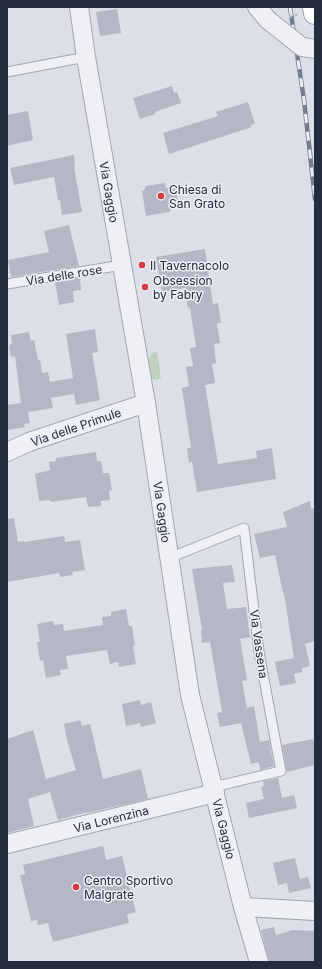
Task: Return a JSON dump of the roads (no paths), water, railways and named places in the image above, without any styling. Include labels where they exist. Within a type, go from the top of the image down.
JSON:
[{"type":"main road","points":[[314,7],[315,13]]},
{"type":"street","name":"Via Gaggio","points":[[79,7],[86,57],[146,403],[190,695],[243,907],[259,962]]},
{"type":"street","points":[[263,14],[302,47],[315,50]]},
{"type":"street","name":"Via delle Primule","points":[[7,452],[29,442],[146,403]]},
{"type":"street","name":"Via Lorenzina","points":[[7,844],[214,790]]},
{"type":"street","points":[[243,907],[315,911]]},
{"type":"lane","points":[[7,72],[86,57]]},
{"type":"lane","name":"Via delle rose","points":[[7,284],[122,266]]},
{"type":"lane","name":"Via Vassena","points":[[169,558],[244,528],[259,652],[281,771],[214,790]]},
{"type":"railway","points":[[290,7],[304,100],[315,199]]},
{"type":"place","name":"Chiesa di San Grato","points":[[161,196]]},
{"type":"place","name":"Il Tavernacolo","points":[[142,265]]},
{"type":"place","name":"Obsession by Fabry","points":[[145,287]]},
{"type":"place","name":"Centro Sportivo Malgrate","points":[[76,887]]}]
